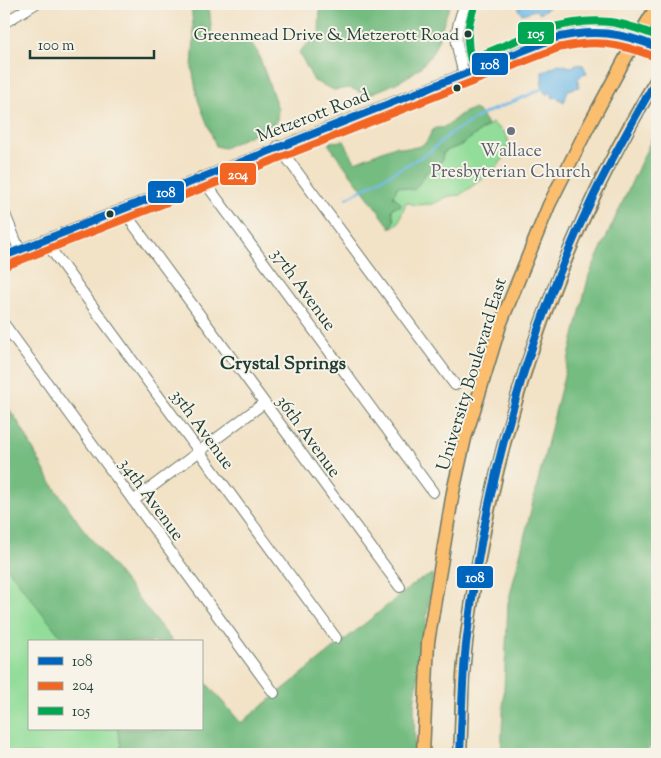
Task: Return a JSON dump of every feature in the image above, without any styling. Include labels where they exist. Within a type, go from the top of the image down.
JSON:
[{"type":"main road","name":"University Boulevard East","points":[[423,754],[428,642],[448,521],[465,438],[500,325],[549,205],[626,57],[657,6]]},
{"type":"main road","points":[[460,754],[464,663],[485,523],[502,447],[537,336],[582,225],[603,177],[631,122],[657,79]]},
{"type":"street","points":[[4,23],[35,4]]},
{"type":"street","points":[[464,74],[456,49],[455,38],[458,21],[465,4]]},
{"type":"street","name":"Metzerott Road","points":[[4,256],[524,49],[572,33],[604,31],[638,40]]},
{"type":"street","points":[[638,40],[657,39]]},
{"type":"street","points":[[638,40],[657,48]]},
{"type":"street","points":[[278,146],[455,385]]},
{"type":"street","name":"37th Avenue","points":[[201,177],[433,492]]},
{"type":"street","name":"36th Avenue","points":[[122,209],[400,587]]},
{"type":"street","points":[[4,212],[20,249]]},
{"type":"street","name":"35th Avenue","points":[[44,240],[336,638]]},
{"type":"street","name":"34th Avenue","points":[[4,324],[274,693]]},
{"type":"street","points":[[133,500],[264,403]]},
{"type":"green space","points":[[191,4],[209,4],[212,38],[236,42],[250,41],[258,53],[278,109],[277,122],[224,148],[216,146],[198,100],[192,68],[194,37]]},
{"type":"green space","points":[[320,4],[369,4],[371,8],[376,9],[384,4],[451,4],[436,45],[421,67],[404,79],[367,95],[350,88],[334,90],[314,81],[299,52],[319,33]]},
{"type":"green space","points":[[474,109],[478,111],[488,125],[461,145],[443,153],[442,161],[429,169],[413,190],[398,186],[393,196],[401,203],[401,206],[394,207],[392,210],[394,220],[391,228],[329,145],[330,142],[344,141],[355,162],[395,146],[406,148],[422,145],[434,129],[448,125],[461,114]]},
{"type":"green space","points":[[492,123],[506,134],[509,143],[505,157],[493,171],[460,195],[449,196],[433,204],[415,205],[406,202],[399,222],[391,228],[394,220],[392,210],[398,200],[393,196],[398,186],[410,189],[420,183],[422,178],[446,151],[461,145]]},
{"type":"green space","points":[[657,127],[657,741],[643,754],[501,754],[508,603],[589,275]]},
{"type":"green space","points":[[4,401],[20,425],[50,481],[81,526],[171,640],[63,640],[4,564]]},
{"type":"green space","points":[[4,430],[158,640],[28,640],[28,730],[202,729],[281,754],[4,754]]},
{"type":"green space","points":[[433,574],[414,705],[415,754],[116,754],[121,746],[117,730],[202,730],[202,678],[241,723],[418,581]]},
{"type":"water","points":[[519,4],[554,4],[540,13],[535,10],[522,14],[519,10]]},
{"type":"water","points":[[559,64],[571,67],[575,66],[575,64],[583,65],[587,73],[586,75],[584,73],[578,79],[579,87],[568,90],[564,102],[556,97],[553,98],[551,92],[547,95],[542,87],[542,72]]},
{"type":"waterway","points":[[347,198],[428,153],[450,134],[483,114],[543,88]]},
{"type":"transit line","name":"105","points":[[474,7],[468,34],[471,60],[521,38],[574,23],[610,22],[657,36]]},
{"type":"transit line","name":"108","points":[[4,256],[555,38],[595,33],[619,35],[657,47]]},
{"type":"transit line","name":"204","points":[[8,265],[558,48],[595,43],[617,45],[653,56]]},
{"type":"transit line","name":"108","points":[[460,754],[465,659],[474,587],[496,472],[511,414],[548,302],[570,248],[594,195],[657,79]]},
{"type":"place","name":"Greenmead Drive & Metzerott Road","points":[[468,34]]},
{"type":"place","name":"Wallace Presbyterian Church","points":[[511,131]]},
{"type":"district","name":"Crystal Springs","points":[[283,362]]}]
